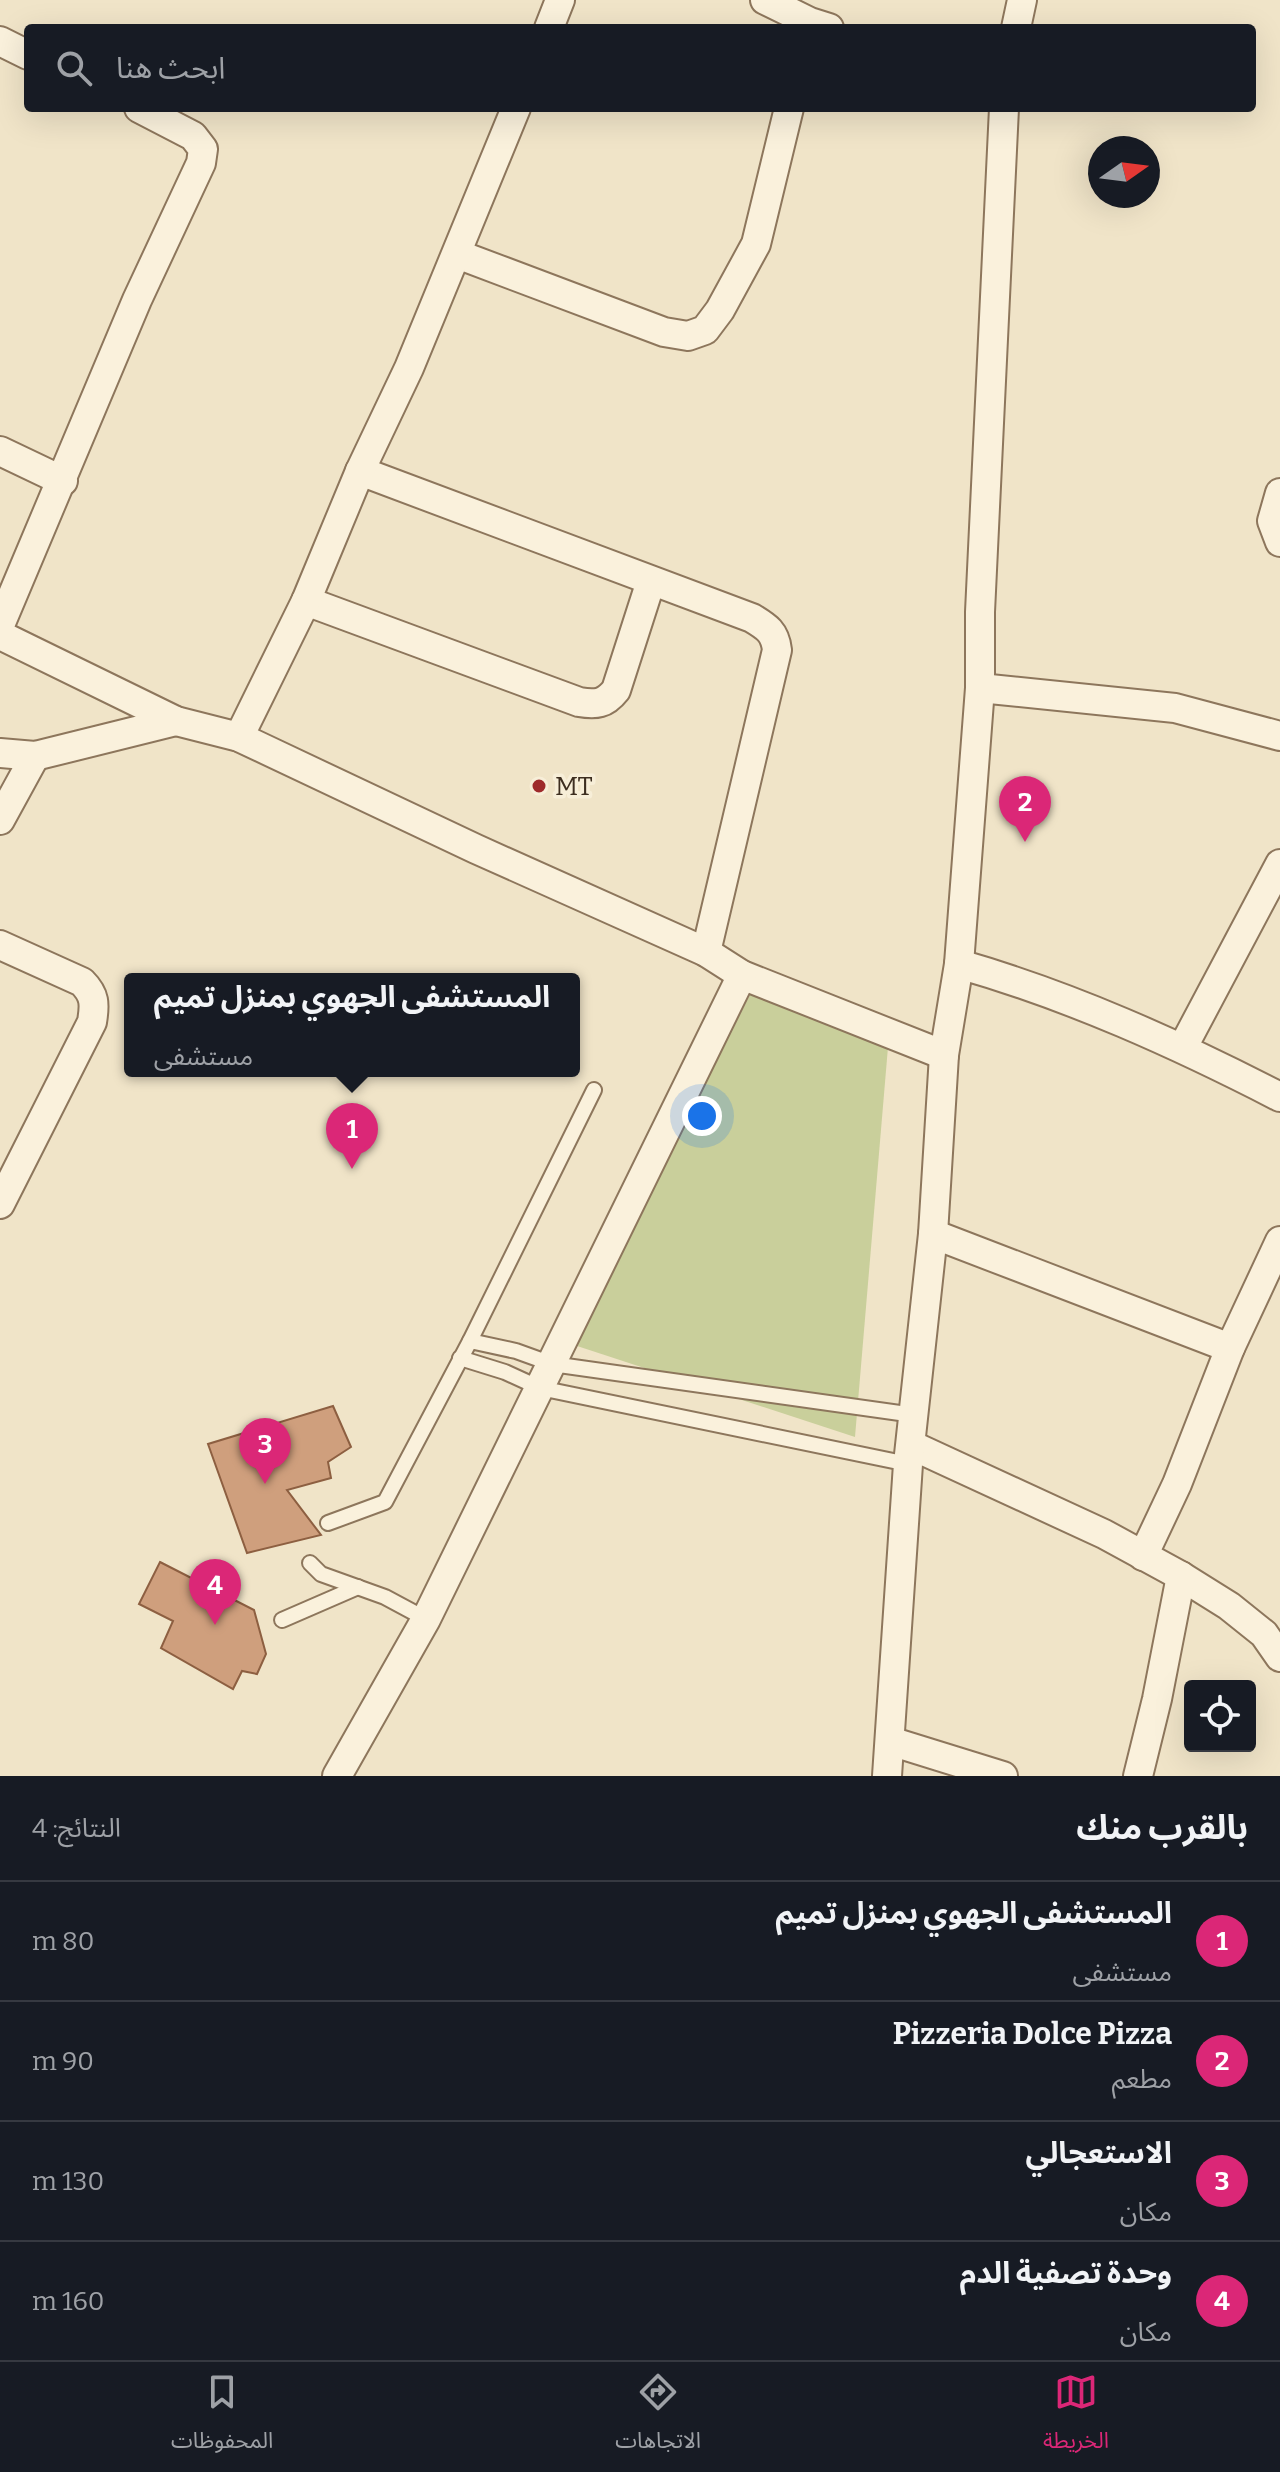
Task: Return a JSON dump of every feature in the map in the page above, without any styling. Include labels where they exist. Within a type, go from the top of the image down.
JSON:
[{"type":"street","points":[[551,24],[560,0]]},
{"type":"street","points":[[765,0],[812,24]]},
{"type":"street","points":[[1017,24],[1022,0]]},
{"type":"street","points":[[0,41],[24,53]]},
{"type":"street","points":[[0,625],[137,300],[201,163],[203,149],[193,136],[147,112]]},
{"type":"street","points":[[239,737],[306,601],[360,471],[409,368],[514,112]]},
{"type":"street","points":[[457,254],[664,332],[688,336],[705,330],[720,310],[756,244],[788,112]]},
{"type":"street","points":[[887,1776],[910,1454],[933,1234],[944,1055],[959,964],[980,688],[980,612],[1004,112]]},
{"type":"street","points":[[0,451],[63,481]]},
{"type":"street","points":[[360,471],[752,618],[769,628],[775,637],[777,650],[706,952]]},
{"type":"street","points":[[1280,493],[1272,521],[1280,542]]},
{"type":"street","points":[[306,601],[579,702],[595,705],[608,701],[616,690],[651,581]]},
{"type":"street","points":[[0,635],[176,721],[239,737],[476,849],[706,952],[742,975],[944,1055]]},
{"type":"street","points":[[980,688],[1175,708],[1280,736]]},
{"type":"street","points":[[0,753],[35,756],[176,721]]},
{"type":"street","points":[[0,820],[35,756]]},
{"type":"street","points":[[1183,1047],[1280,864]]},
{"type":"street","points":[[0,945],[82,982],[91,991],[95,1003],[92,1022],[0,1204]]},
{"type":"street","points":[[959,964],[1043,991],[1183,1047],[1280,1097]]},
{"type":"street","points":[[337,1776],[426,1619],[742,975]]},
{"type":"street","points":[[933,1234],[1230,1348]]},
{"type":"street","points":[[1143,1556],[1177,1484],[1230,1348],[1280,1241]]},
{"type":"street","points":[[910,1454],[1104,1534],[1181,1576],[1229,1606],[1264,1634],[1280,1657]]},
{"type":"street","points":[[1138,1776],[1181,1576]]},
{"type":"street","points":[[890,1741],[1003,1776]]},
{"type":"lane","points":[[328,1523],[385,1502],[470,1341],[594,1090]]},
{"type":"lane","points":[[470,1341],[516,1351],[546,1376],[910,1454]]},
{"type":"lane","points":[[460,1358],[505,1372],[914,1415]]},
{"type":"lane","points":[[310,1563],[321,1574],[385,1597],[426,1619]]},
{"type":"lane","points":[[282,1620],[358,1587]]},
{"type":"green space","points":[[751,993],[888,1047],[855,1437],[571,1344]]},
{"type":"building","points":[[333,1406],[351,1447],[328,1462],[331,1478],[287,1490],[321,1535],[247,1553],[208,1444]]},
{"type":"building","points":[[160,1562],[254,1610],[266,1654],[257,1674],[242,1671],[233,1689],[161,1648],[173,1621],[139,1604]]},
{"type":"place","name":"MT","points":[[539,786]]},
{"type":"place","name":"Pizzeria Dolce Pizza","points":[[1025,842]]},
{"type":"place","name":"المستشفى الجهوي بمنزل تميم","points":[[352,1169]]},
{"type":"place","name":"الاستعجالي","points":[[265,1484]]},
{"type":"place","name":"وحدة تصفية الدم","points":[[215,1625]]}]
